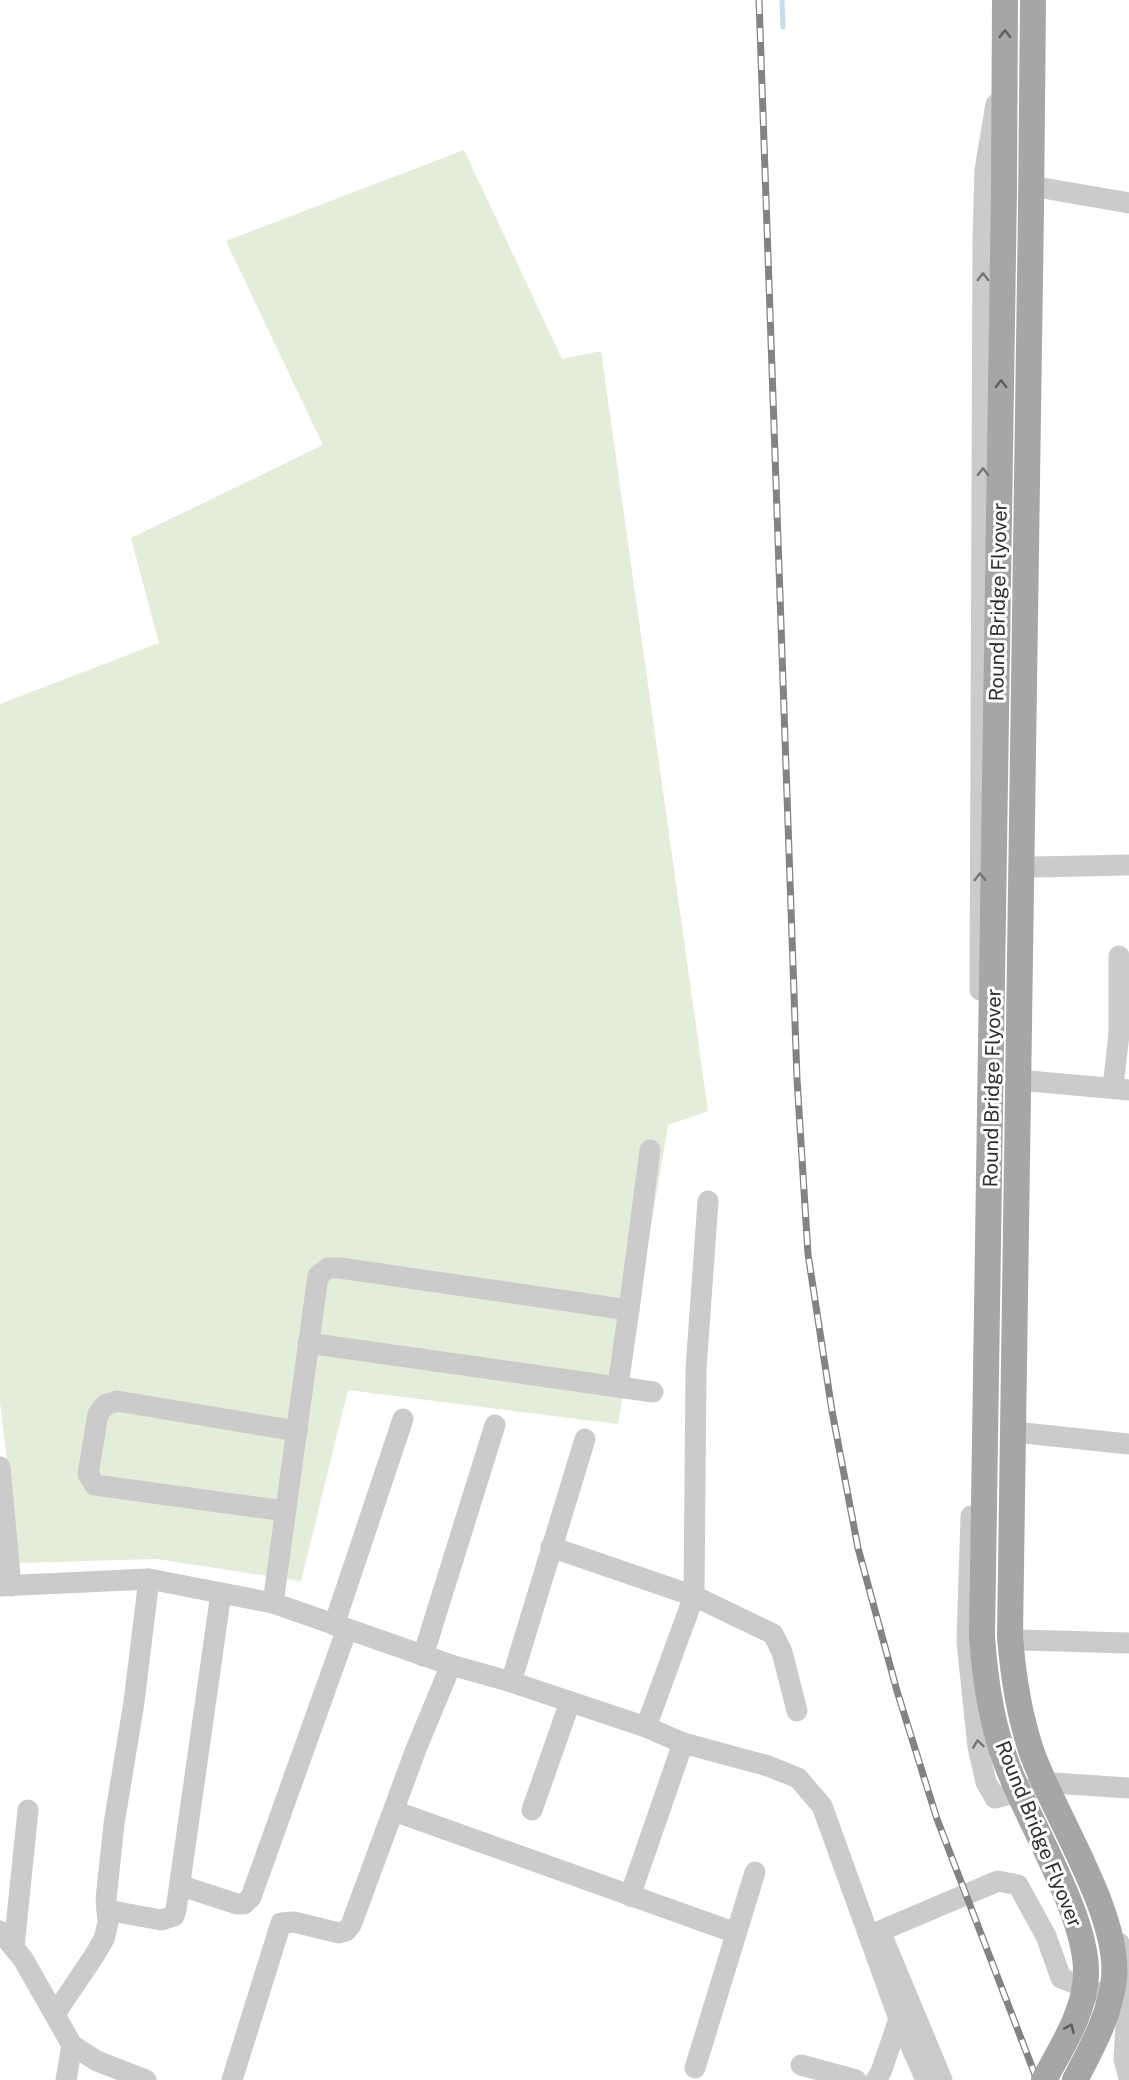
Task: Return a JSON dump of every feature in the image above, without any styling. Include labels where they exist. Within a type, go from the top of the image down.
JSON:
[{"type":"main road","name":"Round Bridge Flyover","points":[[1005,0],[982,1637],[994,1721],[1005,1761],[1067,1900],[1083,1944],[1086,1975],[1082,2001],[1044,2080]]},
{"type":"main road","name":"Round Bridge Flyover","points":[[1033,0],[1034,195],[1010,1636],[1021,1715],[1032,1753],[1093,1889],[1111,1938],[1114,1976],[1108,2009],[1075,2080]]},
{"type":"street","points":[[1044,0],[1034,195],[1033,867],[1020,1640],[1032,1719],[1053,1783],[1076,1830],[1117,1934],[1127,1974],[1124,2059],[1129,2078]]},
{"type":"street","points":[[1004,69],[1000,80],[985,170],[978,1238],[967,1642],[978,1747],[986,1782],[995,1798],[1053,1783],[1129,1788]]},
{"type":"street","points":[[1034,195],[1129,203]]},
{"type":"street","points":[[1033,867],[1129,865]]},
{"type":"street","points":[[1030,1082],[1121,1088],[1124,1029],[1119,956]]},
{"type":"street","points":[[618,1385],[650,1150]]},
{"type":"street","points":[[646,1727],[694,1596],[696,1369],[708,1201]]},
{"type":"street","points":[[273,1603],[318,1276],[328,1268],[629,1310]]},
{"type":"street","points":[[309,1343],[618,1385],[653,1392]]},
{"type":"street","points":[[285,1511],[95,1485],[88,1474],[98,1414],[105,1405],[117,1401],[297,1431]]},
{"type":"street","points":[[182,1886],[237,1904],[244,1904],[251,1897],[340,1627],[403,1419]]},
{"type":"street","points":[[423,1656],[495,1425]]},
{"type":"street","points":[[1024,1433],[1129,1444]]},
{"type":"street","points":[[511,1682],[585,1438]]},
{"type":"street","points":[[0,1467],[6,1586],[149,1579],[273,1603],[423,1656],[511,1682],[646,1727],[683,1743],[768,1766],[798,1778],[822,1806],[898,2019],[926,2080]]},
{"type":"street","points":[[551,1546],[694,1596],[773,1634],[782,1652],[797,1711]]},
{"type":"street","points":[[55,2014],[104,1938],[107,1910],[105,1899],[114,1824],[134,1702],[149,1579]]},
{"type":"street","points":[[107,1910],[161,1920],[169,1919],[176,1910],[182,1886],[221,1593]]},
{"type":"street","points":[[1020,1640],[1129,1643]]},
{"type":"street","points":[[232,2080],[278,1928],[287,1922],[328,1932],[346,1932],[357,1911],[451,1665]]},
{"type":"street","points":[[532,1809],[570,1702]]},
{"type":"street","points":[[630,1896],[683,1743]]},
{"type":"street","points":[[14,1947],[28,1810]]},
{"type":"street","points":[[394,1811],[736,1933]]},
{"type":"street","points":[[695,2068],[755,1872]]},
{"type":"street","points":[[942,2080],[880,1931],[998,1881],[1018,1885],[1046,1936],[1061,1978],[1127,2005]]},
{"type":"street","points":[[0,1931],[14,1947],[72,2046],[97,2061],[146,2080]]},
{"type":"street","points":[[876,2080],[881,2072],[898,2019]]},
{"type":"street","points":[[66,2080],[72,2046]]},
{"type":"street","points":[[801,2065],[855,2080]]},
{"type":"green space","points":[[464,150],[562,359],[601,351],[708,1111],[668,1125],[618,1424],[348,1390],[301,1581],[157,1559],[19,1563],[0,1402],[0,704],[159,643],[131,538],[323,445],[226,241]]},
{"type":"waterway","points":[[782,0],[783,27]]},
{"type":"railway","points":[[759,0],[797,1079],[808,1254],[832,1411],[858,1548],[897,1691],[937,1819],[1037,2080]]}]
